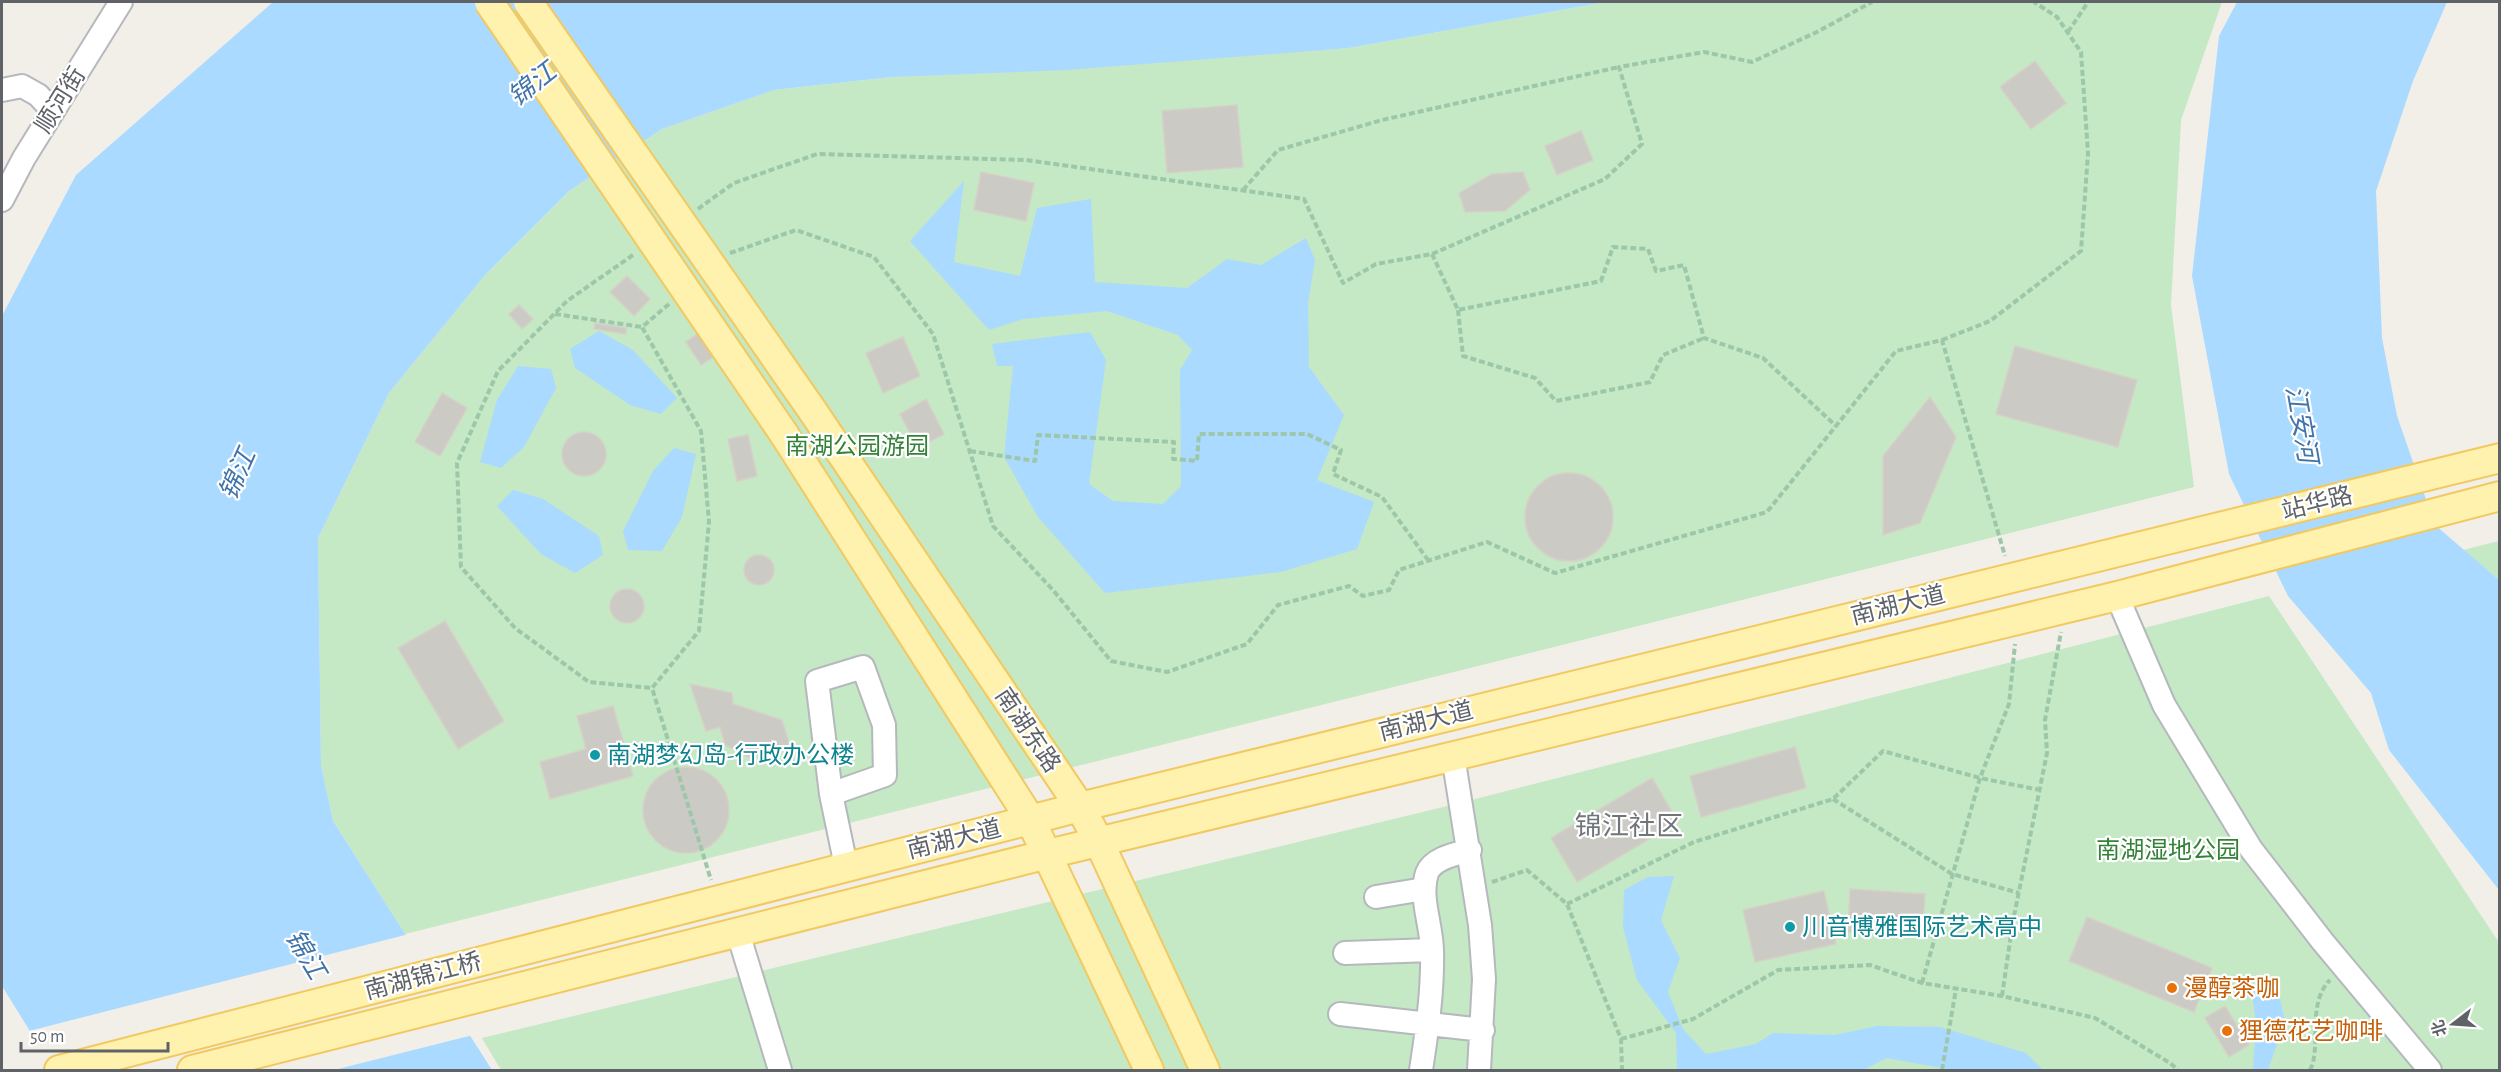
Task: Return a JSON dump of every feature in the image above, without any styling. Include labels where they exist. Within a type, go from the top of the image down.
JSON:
[{"type":"main road","name":"南湖东路","points":[[489,2],[784,434],[1030,819],[1149,1071]]},
{"type":"main road","name":"南湖东路","points":[[528,2],[812,410],[1080,807],[1099,842],[1205,1071]]},
{"type":"main road","name":"站华路","points":[[2136,547],[2499,458]]},
{"type":"main road","name":"站华路","points":[[2146,588],[2499,496]]},
{"type":"main road","name":"南湖大道","points":[[717,899],[1030,819],[2136,547]]},
{"type":"main road","name":"南湖大道","points":[[738,933],[1048,854],[2146,588]]},
{"type":"main road","name":"南湖锦江桥","points":[[59,1071],[717,899]]},
{"type":"main road","name":"南湖锦江桥","points":[[192,1071],[738,933]]},
{"type":"street","name":"顺河街","points":[[2,200],[53,111],[121,2]]},
{"type":"street","points":[[2,90],[22,86],[38,95],[53,111]]},
{"type":"street","points":[[2117,596],[2164,705],[2251,849],[2343,966],[2430,1071]]},
{"type":"street","points":[[831,794],[885,775],[884,725],[863,668],[817,681],[831,794],[846,866]]},
{"type":"street","points":[[1453,756],[1476,887],[1484,979],[1479,1071]]},
{"type":"street","points":[[1421,1071],[1429,1024],[1432,950],[1424,889],[1428,871],[1438,860],[1470,850]]},
{"type":"street","points":[[1376,897],[1424,889]]},
{"type":"street","points":[[738,933],[780,1071]]},
{"type":"street","points":[[1345,953],[1432,950]]},
{"type":"street","points":[[1340,1014],[1483,1030]]},
{"type":"path","points":[[1243,191],[1278,150],[1382,120],[1619,67],[1704,52],[1752,62],[1817,32],[1872,2]]},
{"type":"path","points":[[722,260],[731,252],[796,230],[874,257],[933,334],[993,526],[1053,590],[1111,661],[1167,672],[1248,644],[1278,605],[1348,586],[1363,596],[1389,590],[1399,570],[1488,542],[1555,573],[1767,512],[1896,351],[1942,340],[1990,321],[2080,251],[2088,153],[2081,52],[2057,17],[2034,2]]},
{"type":"path","points":[[2068,33],[2088,2]]},
{"type":"path","points":[[697,209],[734,183],[817,154],[1026,160],[1304,199],[1343,283],[1376,264],[1432,254],[1605,180],[1642,144],[1619,67]]},
{"type":"path","points":[[1458,310],[1601,281],[1613,248],[1648,249],[1656,271],[1684,265],[1704,338]]},
{"type":"path","points":[[641,249],[567,301],[498,372],[457,462],[461,567],[515,628],[589,682],[652,688]]},
{"type":"path","points":[[1432,254],[1458,310],[1463,356],[1534,378],[1556,401],[1650,382],[1663,355],[1704,338],[1763,358],[1836,426]]},
{"type":"path","points":[[555,314],[642,327],[677,297]]},
{"type":"path","points":[[642,327],[701,431],[709,522],[699,631],[652,688]]},
{"type":"path","points":[[1942,340],[2011,577]]},
{"type":"path","points":[[969,451],[1035,461],[1038,435],[1174,442],[1173,459],[1197,461],[1199,434],[1307,434],[1341,450],[1333,474],[1382,497],[1428,560]]},
{"type":"path","points":[[2002,996],[2019,893],[2047,753],[2045,720],[2066,608]]},
{"type":"path","points":[[1922,983],[1980,778],[2009,704],[2017,620]]},
{"type":"path","points":[[652,688],[717,899]]},
{"type":"path","points":[[1567,904],[1694,842],[1833,799],[1883,751],[1980,778],[2040,790]]},
{"type":"path","points":[[1833,799],[1952,874],[2019,893]]},
{"type":"path","points":[[1476,887],[1527,870],[1567,904],[1621,1039],[1622,1071]]},
{"type":"path","points":[[1621,1039],[1693,1019],[1778,970],[1870,965],[1922,983],[2002,996],[2095,1018],[2170,1063],[2178,1071]]},
{"type":"path","points":[[2310,1071],[2315,1015],[2326,984],[2343,966]]},
{"type":"path","points":[[1942,1071],[1956,989]]},
{"type":"green space","name":"南湖公园游园","points":[[1606,2],[2222,2],[2181,120],[2171,305],[2194,487],[405,934],[333,821],[321,765],[318,538],[389,393],[485,275],[569,191],[662,129],[774,90],[892,77],[1349,48]]},
{"type":"green space","points":[[2499,541],[2499,580],[2463,550]]},
{"type":"green space","name":"南湖湿地公园","points":[[2269,596],[2500,944],[2499,1070],[501,1070],[482,1038],[1460,803]]},
{"type":"water","name":"锦江","points":[[273,2],[1606,2],[1349,48],[1067,70],[892,77],[774,90],[662,129],[569,191],[485,275],[389,393],[318,538],[321,765],[333,821],[492,1070],[54,1070],[2,986],[2,316],[76,175]]},
{"type":"water","name":"江安河","points":[[2237,2],[2447,2],[2413,81],[2376,191],[2382,338],[2397,416],[2435,525],[2499,580],[2499,890],[2389,750],[2371,693],[2288,596],[2229,474],[2192,276],[2219,36]]},
{"type":"water","points":[[964,181],[954,262],[1020,276],[1037,208],[1091,199],[1095,282],[1187,288],[1227,259],[1261,265],[1306,238],[1315,260],[1308,303],[1309,367],[1344,415],[1317,480],[1374,502],[1357,549],[1281,572],[1105,593],[1038,517],[1004,457],[1013,366],[997,366],[992,344],[1090,332],[1106,360],[1089,484],[1113,501],[1163,504],[1181,486],[1180,370],[1192,350],[1178,335],[1107,311],[1023,319],[989,330],[910,241]]},
{"type":"water","points":[[599,331],[633,350],[677,398],[661,414],[630,405],[575,368],[570,349]]},
{"type":"water","points":[[518,366],[551,369],[556,388],[524,447],[501,468],[480,462],[497,400]]},
{"type":"water","points":[[674,448],[696,454],[682,517],[662,551],[628,550],[623,531],[653,471]]},
{"type":"water","points":[[513,490],[543,499],[599,536],[603,555],[575,573],[541,554],[497,506]]},
{"type":"water","points":[[1674,876],[1661,920],[1680,958],[1668,992],[1683,1029],[1706,1054],[1756,1044],[1773,1033],[1835,1035],[1877,1026],[1940,1027],[2026,1053],[2043,1070],[1953,1070],[1887,1058],[1863,1070],[1677,1070],[1676,1033],[1637,980],[1623,927],[1624,890],[1648,877]]},
{"type":"water","points":[[2264,979],[2280,999],[2285,1021],[2268,1070],[2253,1070],[2256,1022],[2251,987]]},
{"type":"pier","points":[[409,934],[473,1035],[334,1070],[51,1070],[25,1032]]},
{"type":"building","points":[[2035,61],[2066,103],[2031,129],[2000,87]]},
{"type":"building","points":[[1237,105],[1243,167],[1167,173],[1162,111]]},
{"type":"building","points":[[1581,131],[1593,160],[1557,175],[1545,146]]},
{"type":"building","points":[[981,172],[1034,183],[1026,221],[974,210]]},
{"type":"building","points":[[1523,172],[1530,190],[1505,211],[1465,212],[1459,193],[1492,174]]},
{"type":"building","points":[[627,276],[650,299],[634,316],[610,292]]},
{"type":"building","points":[[519,305],[533,319],[522,329],[509,314]]},
{"type":"building","points":[[595,323],[626,328],[626,334],[594,329]]},
{"type":"building","points":[[700,332],[716,355],[701,365],[686,342]]},
{"type":"building","points":[[903,337],[920,376],[883,393],[866,353]]},
{"type":"building","points":[[2015,346],[2137,380],[2118,447],[1996,414]]},
{"type":"building","points":[[442,393],[467,408],[440,456],[415,442]]},
{"type":"building","points":[[1930,397],[1956,437],[1920,523],[1883,535],[1883,456]]},
{"type":"building","points":[[926,399],[944,434],[918,448],[900,414]]},
{"type":"building","points":[[584,432],[599,439],[606,454],[599,469],[584,476],[569,469],[562,454],[569,439]]},
{"type":"building","points":[[748,435],[757,476],[737,481],[728,439]]},
{"type":"building","points":[[1569,473],[1586,477],[1600,486],[1609,500],[1613,517],[1609,534],[1600,548],[1586,557],[1569,561],[1552,557],[1538,548],[1529,534],[1525,517],[1529,500],[1538,486],[1552,477]]},
{"type":"building","points":[[759,555],[770,559],[774,570],[770,581],[759,585],[748,581],[744,570],[748,559]]},
{"type":"building","points":[[627,589],[639,594],[644,606],[639,618],[627,623],[615,618],[610,606],[615,594]]},
{"type":"building","points":[[445,621],[504,721],[458,749],[398,648]]},
{"type":"building","points":[[690,684],[732,693],[733,704],[782,720],[790,746],[750,758],[725,745],[720,727],[706,731]]},
{"type":"building","name":"南湖梦幻岛-行政办公楼","points":[[613,706],[633,776],[550,799],[540,762],[586,749],[577,716]]},
{"type":"building","points":[[1795,747],[1806,788],[1701,817],[1690,776]]},
{"type":"building","points":[[686,767],[710,774],[722,786],[729,810],[722,834],[710,846],[686,853],[662,846],[650,834],[643,810],[650,786],[662,774]]},
{"type":"building","points":[[1652,778],[1678,822],[1577,882],[1551,838]]},
{"type":"building","name":"川音博雅国际艺术高中","points":[[1850,889],[1925,894],[1922,937],[1848,932]]},
{"type":"building","name":"川音博雅国际艺术高中","points":[[1824,891],[1836,944],[1755,962],[1743,910]]},
{"type":"building","points":[[2087,917],[2212,968],[2194,1012],[2069,961]]},
{"type":"building","name":"狸德花艺咖啡","points":[[2225,1006],[2249,1045],[2229,1057],[2205,1018]]},
{"type":"place","name":"南湖梦幻岛-行政办公楼","points":[[595,755]]},
{"type":"place","name":"川音博雅国际艺术高中","points":[[1790,927]]},
{"type":"place","name":"漫醇茶咖","points":[[2172,988]]},
{"type":"place","name":"狸德花艺咖啡","points":[[2227,1031]]},
{"type":"district","name":"锦江社区","points":[[1629,826]]}]
